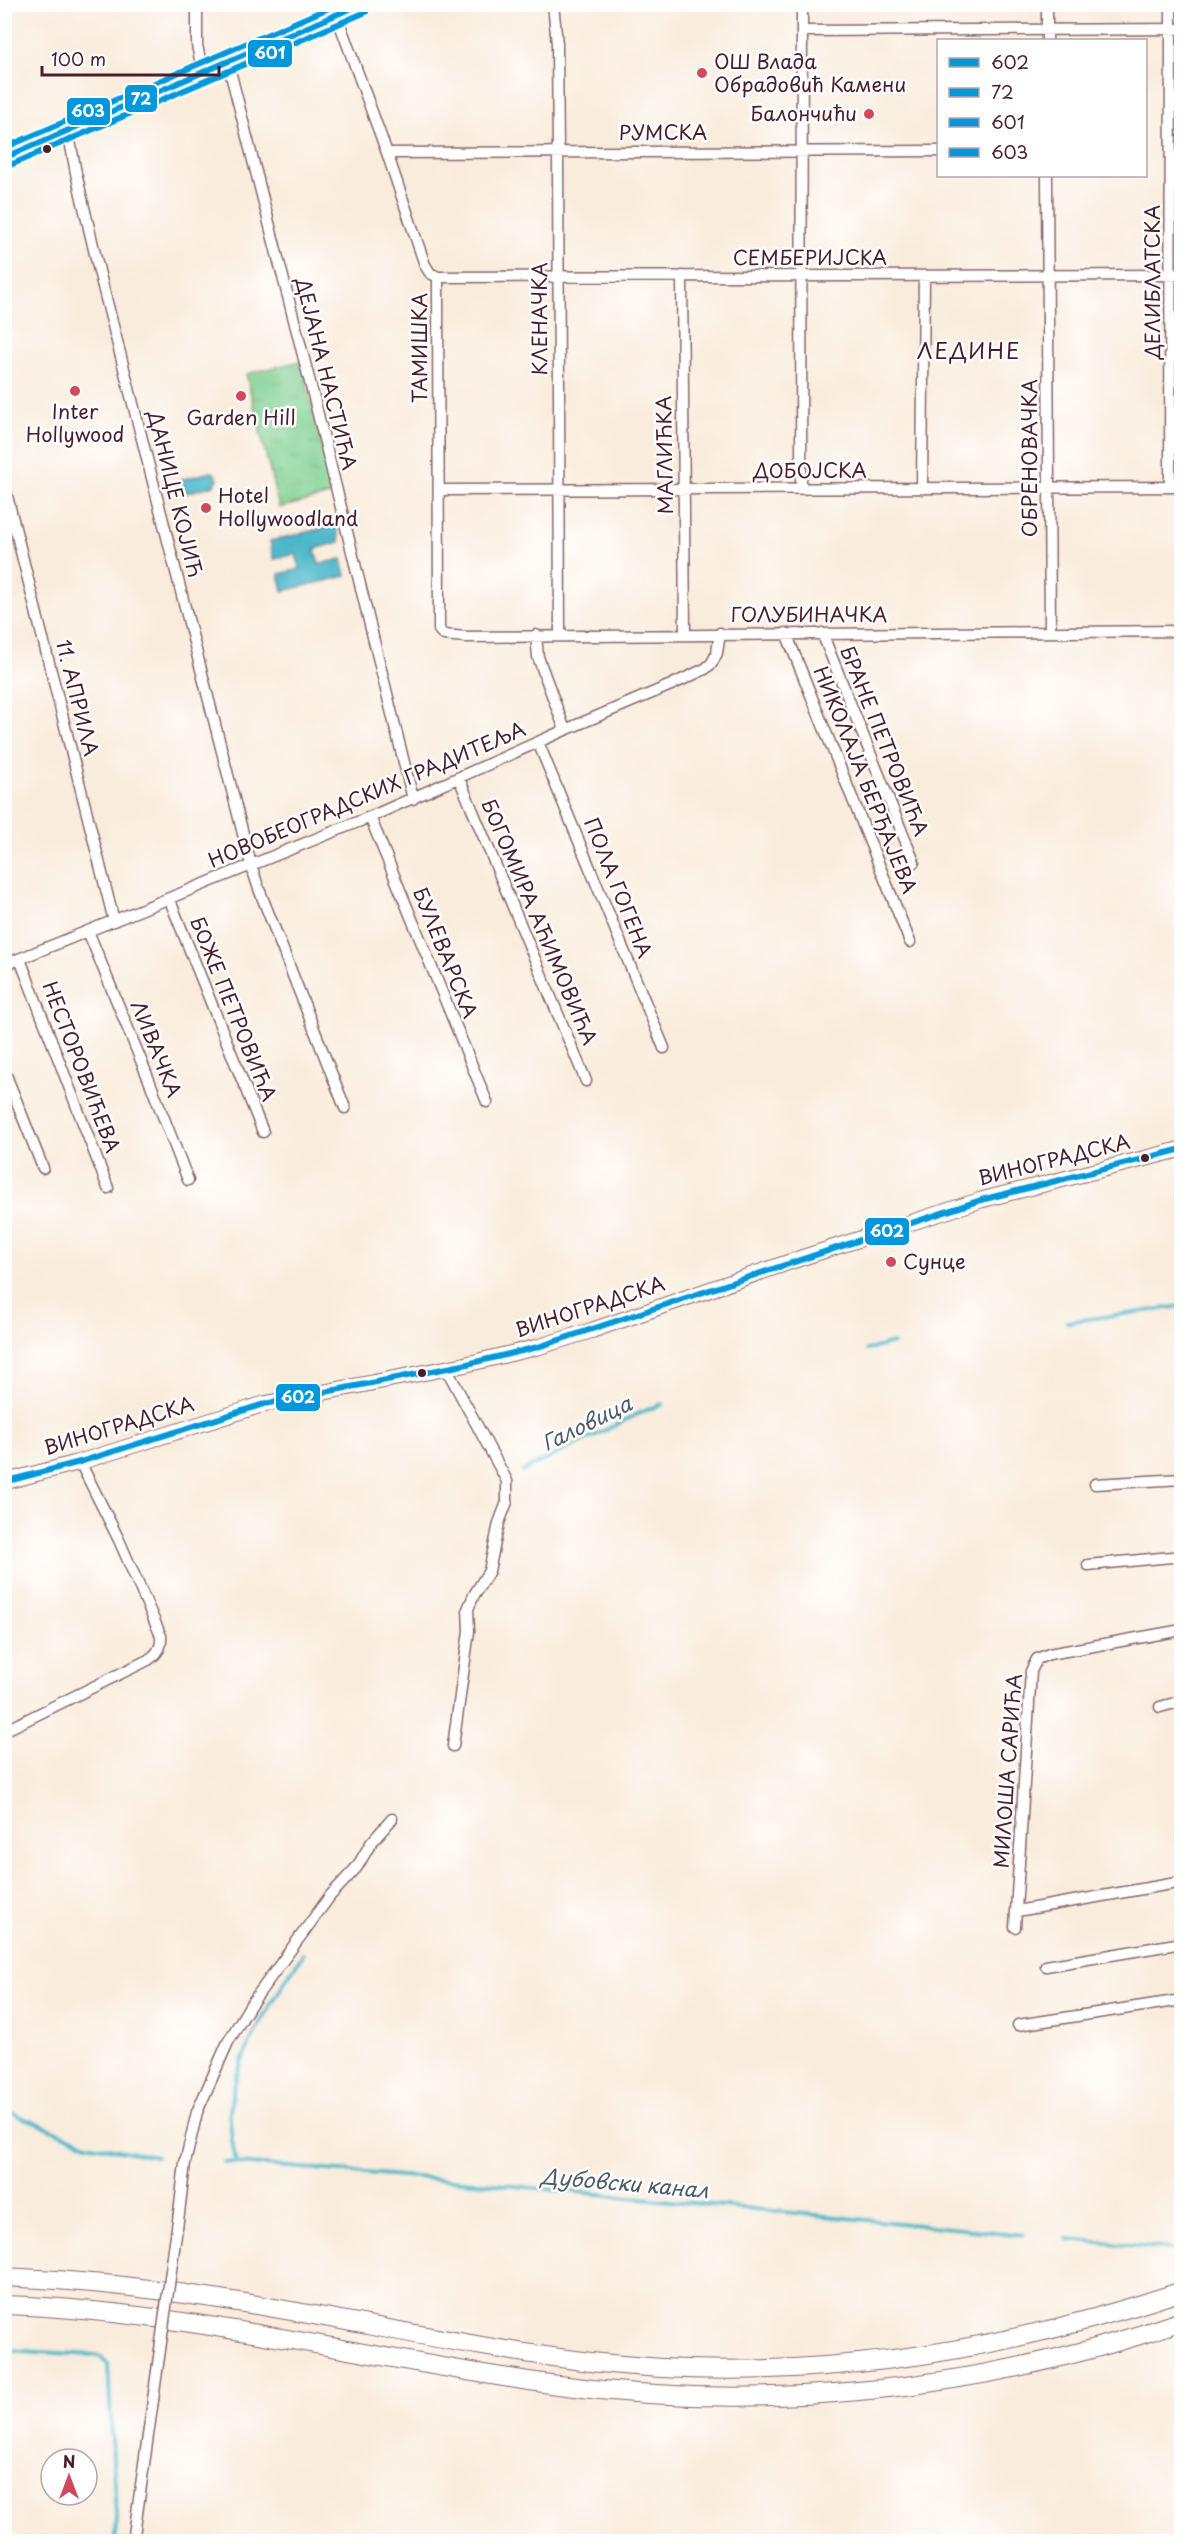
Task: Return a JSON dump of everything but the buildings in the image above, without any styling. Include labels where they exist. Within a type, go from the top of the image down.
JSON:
[{"type":"highway","points":[[4,2277],[67,2280],[162,2291],[592,2362],[700,2369],[867,2364],[927,2355],[1018,2339],[1092,2321],[1182,2291]]},
{"type":"highway","points":[[4,2305],[105,2311],[206,2324],[388,2359],[552,2384],[636,2393],[720,2397],[828,2394],[1024,2367],[1182,2321]]},
{"type":"street","points":[[197,4],[197,45],[203,74]]},
{"type":"street","name":"ТАМИШКА","points":[[318,4],[330,18],[387,153],[425,265],[430,273],[438,277],[439,630]]},
{"type":"street","points":[[4,158],[362,4]]},
{"type":"street","name":"КЛЕНАЧКА","points":[[553,4],[557,44],[560,634]]},
{"type":"street","points":[[801,489],[802,4]]},
{"type":"street","points":[[1047,4],[1047,35]]},
{"type":"street","name":"ДЕЛИБЛАТСКА","points":[[1170,487],[1176,275],[1176,29],[1171,4]]},
{"type":"street","points":[[802,31],[1047,35],[1176,29]]},
{"type":"street","name":"ДЕЈАНА НАСТИЋА","points":[[228,63],[413,799]]},
{"type":"street","name":"ДАНИЦЕ КОЈИЋ","points":[[68,130],[97,262],[251,865],[345,1108]]},
{"type":"street","name":"РУМСКА","points":[[387,153],[937,150]]},
{"type":"street","name":"ОБРЕНОВАЧКА","points":[[1047,177],[1050,631]]},
{"type":"street","name":"СЕМБЕРИЈСКА","points":[[438,277],[1176,275]]},
{"type":"street","name":"МАГЛИЋКА","points":[[682,276],[685,633]]},
{"type":"street","points":[[922,489],[924,276]]},
{"type":"street","name":"11. АПРИЛА","points":[[4,484],[114,921]]},
{"type":"street","name":"ДОБОЈСКА","points":[[439,490],[1182,487]]},
{"type":"street","name":"ГОЛУБИНАЧКА","points":[[439,630],[444,635],[458,637],[560,634],[1182,631]]},
{"type":"street","name":"НОВОБЕОГРАДСКИХ ГРАДИТЕЉА","points":[[4,965],[413,799],[705,669],[715,658],[720,633]]},
{"type":"street","name":"НИКОЛАЈА БЕРЂАЈЕВА","points":[[786,633],[910,942]]},
{"type":"street","name":"БРАНЕ ПЕТРОВИЋА","points":[[822,633],[914,862]]},
{"type":"street","points":[[536,635],[538,657],[565,730]]},
{"type":"street","name":"ПОЛА ГОГЕНА","points":[[538,742],[664,1048]]},
{"type":"street","name":"БОГОМИРА АЋИМОВИЋА","points":[[459,778],[586,1081]]},
{"type":"street","name":"БУЛЕВАРСКА","points":[[370,817],[487,1102]]},
{"type":"street","name":"БОЖЕ ПЕТРОВИЋА","points":[[169,898],[263,1132]]},
{"type":"street","name":"ЛИВАЧКА","points":[[88,931],[188,1180]]},
{"type":"street","name":"НЕСТОРОВИЋЕВА","points":[[20,959],[108,1188]]},
{"type":"street","points":[[4,1070],[44,1168]]},
{"type":"street","name":"ВИНОГРАДСКА","points":[[4,1482],[80,1462],[264,1404],[446,1368],[538,1347],[981,1200],[1182,1149]]},
{"type":"street","points":[[446,1368],[507,1481],[507,1502],[499,1523],[489,1571],[468,1609],[469,1631],[453,1746]]},
{"type":"street","points":[[4,1731],[152,1658],[161,1644],[161,1636],[119,1540],[80,1462]]},
{"type":"street","points":[[1095,1484],[1182,1479]]},
{"type":"street","points":[[1088,1565],[1182,1556]]},
{"type":"street","name":"МИЛОША САРИЋА","points":[[1015,1927],[1030,1671],[1037,1659],[1049,1653],[1182,1630]]},
{"type":"street","points":[[1160,1707],[1182,1701]]},
{"type":"street","points":[[133,2541],[185,2163],[197,2112],[228,2042],[251,2004],[330,1896],[357,1867],[371,1843],[392,1819]]},
{"type":"street","points":[[1017,1911],[1182,1882]]},
{"type":"street","points":[[1046,1966],[1182,1943]]},
{"type":"street","points":[[1018,2025],[1182,2000]]},
{"type":"green space","points":[[301,361],[334,494],[279,508],[246,374]]},
{"type":"water","points":[[211,472],[218,479],[214,485],[183,494],[178,491],[177,483],[180,480]]},
{"type":"water","points":[[336,525],[340,542],[315,549],[319,564],[342,559],[346,576],[283,591],[279,574],[300,569],[296,554],[274,559],[270,541]]},
{"type":"waterway","points":[[1067,1322],[1182,1306]]},
{"type":"waterway","name":"Галовица","points":[[867,1350],[893,1343]]},
{"type":"waterway","name":"Галовица","points":[[523,1471],[646,1410],[663,1404]]},
{"type":"waterway","points":[[236,2162],[230,2112],[238,2071],[257,2029],[303,1954]]},
{"type":"waterway","name":"Дубовски канал","points":[[4,2110],[87,2144],[156,2157]]},
{"type":"waterway","name":"Дубовски канал","points":[[224,2162],[442,2179],[1024,2235]]},
{"type":"waterway","name":"Дубовски канал","points":[[1067,2239],[1182,2250]]},
{"type":"waterway","points":[[4,2350],[94,2355],[101,2357],[108,2364],[116,2516],[115,2542]]},
{"type":"transit line","name":"603","points":[[4,148],[338,4]]},
{"type":"transit line","name":"72","points":[[4,158],[361,4]]},
{"type":"transit line","name":"601","points":[[8,166],[366,12]]},
{"type":"transit line","name":"602","points":[[4,1482],[80,1462],[264,1404],[463,1365],[538,1347],[981,1200],[1182,1149]]},
{"type":"place","name":"ОШ Влада Обрадовић Камени","points":[[702,73]]},
{"type":"place","name":"Балончићи","points":[[869,114]]},
{"type":"place","name":"Inter Hollywood","points":[[75,391]]},
{"type":"place","name":"Garden Hill","points":[[241,396]]},
{"type":"place","name":"Hotel Hollywoodland","points":[[206,508]]},
{"type":"place","name":"Сунце","points":[[891,1262]]},
{"type":"district","name":"ЛЕДИНЕ","points":[[969,351]]}]
